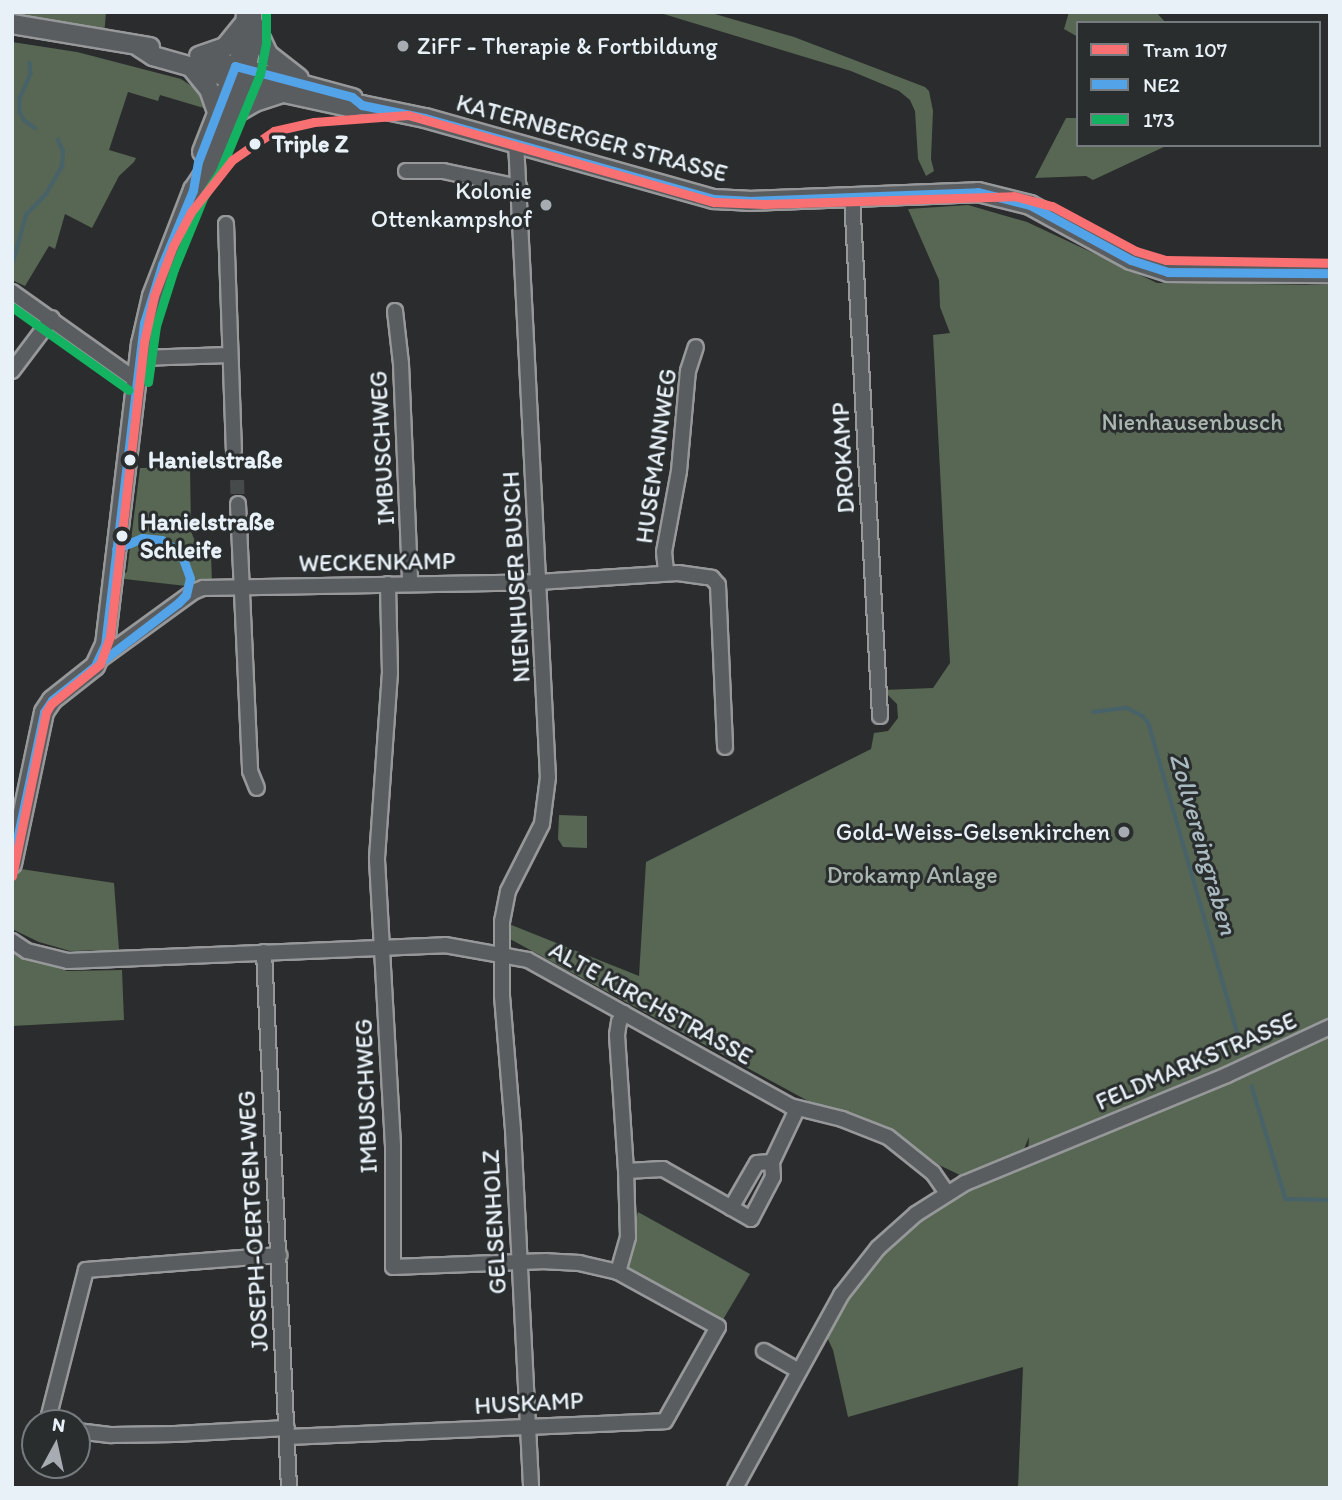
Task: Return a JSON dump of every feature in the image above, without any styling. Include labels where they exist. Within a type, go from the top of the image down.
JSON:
[{"type":"main road","points":[[194,62],[225,47],[249,19],[275,62],[318,88]]},
{"type":"main road","points":[[12,24],[139,47],[240,74],[223,115],[209,166],[193,190],[152,296],[136,380],[107,633],[97,662],[52,700],[44,712],[12,864]]},
{"type":"main road","points":[[194,62],[223,115]]},
{"type":"main road","name":"KATERNBERGER STRASSE","points":[[240,74],[318,88],[352,97],[362,105]]},
{"type":"main road","name":"KATERNBERGER STRASSE","points":[[240,74],[284,93],[348,107],[362,105],[516,142],[714,199],[978,192],[1030,205],[1131,260],[1168,272],[1330,273]]},
{"type":"main road","points":[[223,115],[284,93]]},
{"type":"street","points":[[240,74],[249,19]]},
{"type":"street","name":"NIENHUSER BUSCH","points":[[502,955],[502,921],[508,891],[537,837],[547,801],[548,767],[516,142]]},
{"type":"street","points":[[406,171],[443,171],[519,187]]},
{"type":"street","name":"DROKAMP","points":[[852,197],[880,716]]},
{"type":"street","points":[[226,224],[234,451]]},
{"type":"street","points":[[12,292],[52,317],[136,380]]},
{"type":"street","name":"IMBUSCHWEG","points":[[395,312],[401,364],[410,583]]},
{"type":"street","points":[[12,371],[52,317]]},
{"type":"street","name":"HUSEMANNWEG","points":[[666,572],[664,552],[679,471],[688,371],[696,347]]},
{"type":"street","points":[[139,358],[229,355]]},
{"type":"street","points":[[238,504],[250,771],[257,789]]},
{"type":"street","name":"HUSEMANNWEG","points":[[538,582],[651,576],[666,572],[712,578],[718,585],[724,747]]},
{"type":"street","name":"WECKENKAMP","points":[[97,662],[197,590],[538,582]]},
{"type":"street","name":"IMBUSCHWEG","points":[[388,584],[390,673],[377,858],[393,1146],[393,1267],[518,1261],[580,1264],[618,1272],[718,1327]]},
{"type":"street","name":"ALTE KIRCHSTRASSE","points":[[12,941],[27,951],[68,961],[445,945],[502,955],[538,965],[797,1109],[842,1119],[895,1141],[933,1173],[947,1193]]},
{"type":"street","name":"JOSEPH-OERTGEN-WEG","points":[[264,951],[272,1174],[279,1255],[289,1488]]},
{"type":"street","name":"GELSENHOLZ","points":[[502,955],[531,1488]]},
{"type":"street","points":[[618,1272],[628,1237],[617,1035],[618,1022],[624,1013]]},
{"type":"street","name":"FELDMARKSTRASSE","points":[[735,1488],[828,1315],[858,1271],[896,1231],[947,1193],[1016,1160],[1227,1075],[1330,1027]]},
{"type":"street","points":[[626,1171],[663,1169],[751,1219],[773,1177],[772,1162],[797,1109]]},
{"type":"street","points":[[731,1208],[757,1163],[772,1162]]},
{"type":"street","points":[[51,1409],[86,1270],[279,1255]]},
{"type":"street","name":"HUSKAMP","points":[[91,1433],[112,1435],[287,1433],[665,1421],[718,1327]]},
{"type":"street","points":[[764,1351],[799,1371]]},
{"type":"green space","points":[[12,12],[106,12],[104,37],[12,22]]},
{"type":"green space","points":[[657,12],[708,12],[794,37],[925,87],[929,91],[933,111],[931,159],[934,171],[926,176],[918,159],[915,111],[910,100],[899,91],[851,71]]},
{"type":"green space","points":[[1069,12],[1156,12],[1164,21],[1076,21],[1076,36],[1064,29]]},
{"type":"green space","points":[[12,42],[77,52],[181,79],[202,93],[207,109],[160,95],[158,101],[128,92],[109,150],[136,158],[134,162],[119,176],[92,228],[65,214],[55,249],[49,246],[25,286],[12,280]]},
{"type":"green space","points":[[1066,118],[1076,118],[1076,147],[1164,147],[1093,180],[1086,176],[1035,178]]},
{"type":"green space","points":[[968,205],[1027,222],[1157,283],[1330,285],[1330,1488],[1018,1488],[1023,1367],[848,1417],[833,1350],[826,1335],[845,1296],[898,1234],[951,1197],[1028,1154],[1029,1137],[1024,1149],[964,1177],[821,1108],[510,939],[509,924],[639,976],[646,862],[871,749],[874,733],[888,731],[898,718],[897,704],[883,690],[933,688],[950,663],[933,335],[950,333],[940,307],[939,280],[908,209]]},
{"type":"green space","points":[[190,467],[191,531],[197,547],[211,554],[212,583],[186,586],[116,578],[127,572],[140,468]]},
{"type":"green space","points":[[559,815],[587,816],[587,848],[563,847],[558,839]]},
{"type":"green space","points":[[21,869],[114,883],[119,950],[70,951],[39,942],[14,930],[12,883]]},
{"type":"green space","points":[[12,952],[67,971],[122,970],[124,1020],[12,1026]]},
{"type":"green space","points":[[638,1212],[750,1274],[721,1323],[621,1271]]},
{"type":"waterway","points":[[30,63],[31,74],[20,99],[20,112],[24,120],[35,128]]},
{"type":"waterway","points":[[12,266],[26,215],[46,194],[62,166],[63,152],[58,140]]},
{"type":"waterway","name":"Zollvereingraben","points":[[1093,712],[1127,708],[1143,716],[1149,724],[1238,1034]]},
{"type":"waterway","name":"Zollvereingraben","points":[[1252,1086],[1286,1199],[1330,1200]]},
{"type":"tunnel","points":[[237,480],[238,504]]},
{"type":"tram line","name":"107","points":[[12,876],[46,712],[51,704],[100,664],[110,636],[144,342],[154,296],[173,246],[191,212],[232,160],[274,131],[314,122],[408,115],[714,202],[764,204],[1014,196],[1052,206],[1136,251],[1166,260],[1330,263]]},
{"type":"tram line","points":[[93,671],[175,606],[187,584],[187,567],[182,557],[172,546],[160,540],[134,542],[112,563]]},
{"type":"transit line","name":"173","points":[[148,382],[156,326],[174,269],[204,196],[220,171],[260,74],[266,43],[266,12]]},
{"type":"transit line","name":"NE2","points":[[12,863],[44,712],[52,700],[95,666],[105,645],[144,323],[162,265],[193,190],[198,162],[235,66],[352,97],[362,105],[425,118],[714,199],[748,201],[978,192],[1030,205],[1131,260],[1168,272],[1330,273]]},
{"type":"transit line","name":"173","points":[[12,307],[129,390]]},
{"type":"transit line","name":"NE2","points":[[89,671],[178,603],[186,595],[190,578],[181,553],[162,540],[142,538],[116,549]]},
{"type":"place","name":"ZiFF - Therapie & Fortbildung","points":[[403,46]]},
{"type":"place","name":"Triple Z","points":[[255,144]]},
{"type":"place","name":"Kolonie Ottenkampshof","points":[[546,205]]},
{"type":"place","name":"Hanielstraße","points":[[130,460]]},
{"type":"place","name":"Hanielstraße Schleife","points":[[122,536]]},
{"type":"place","name":"Gold-Weiss-Gelsenkirchen","points":[[1124,832]]},
{"type":"park label","name":"Nienhausenbusch","points":[[1192,422]]},
{"type":"park label","name":"Drokamp Anlage","points":[[912,875]]}]
